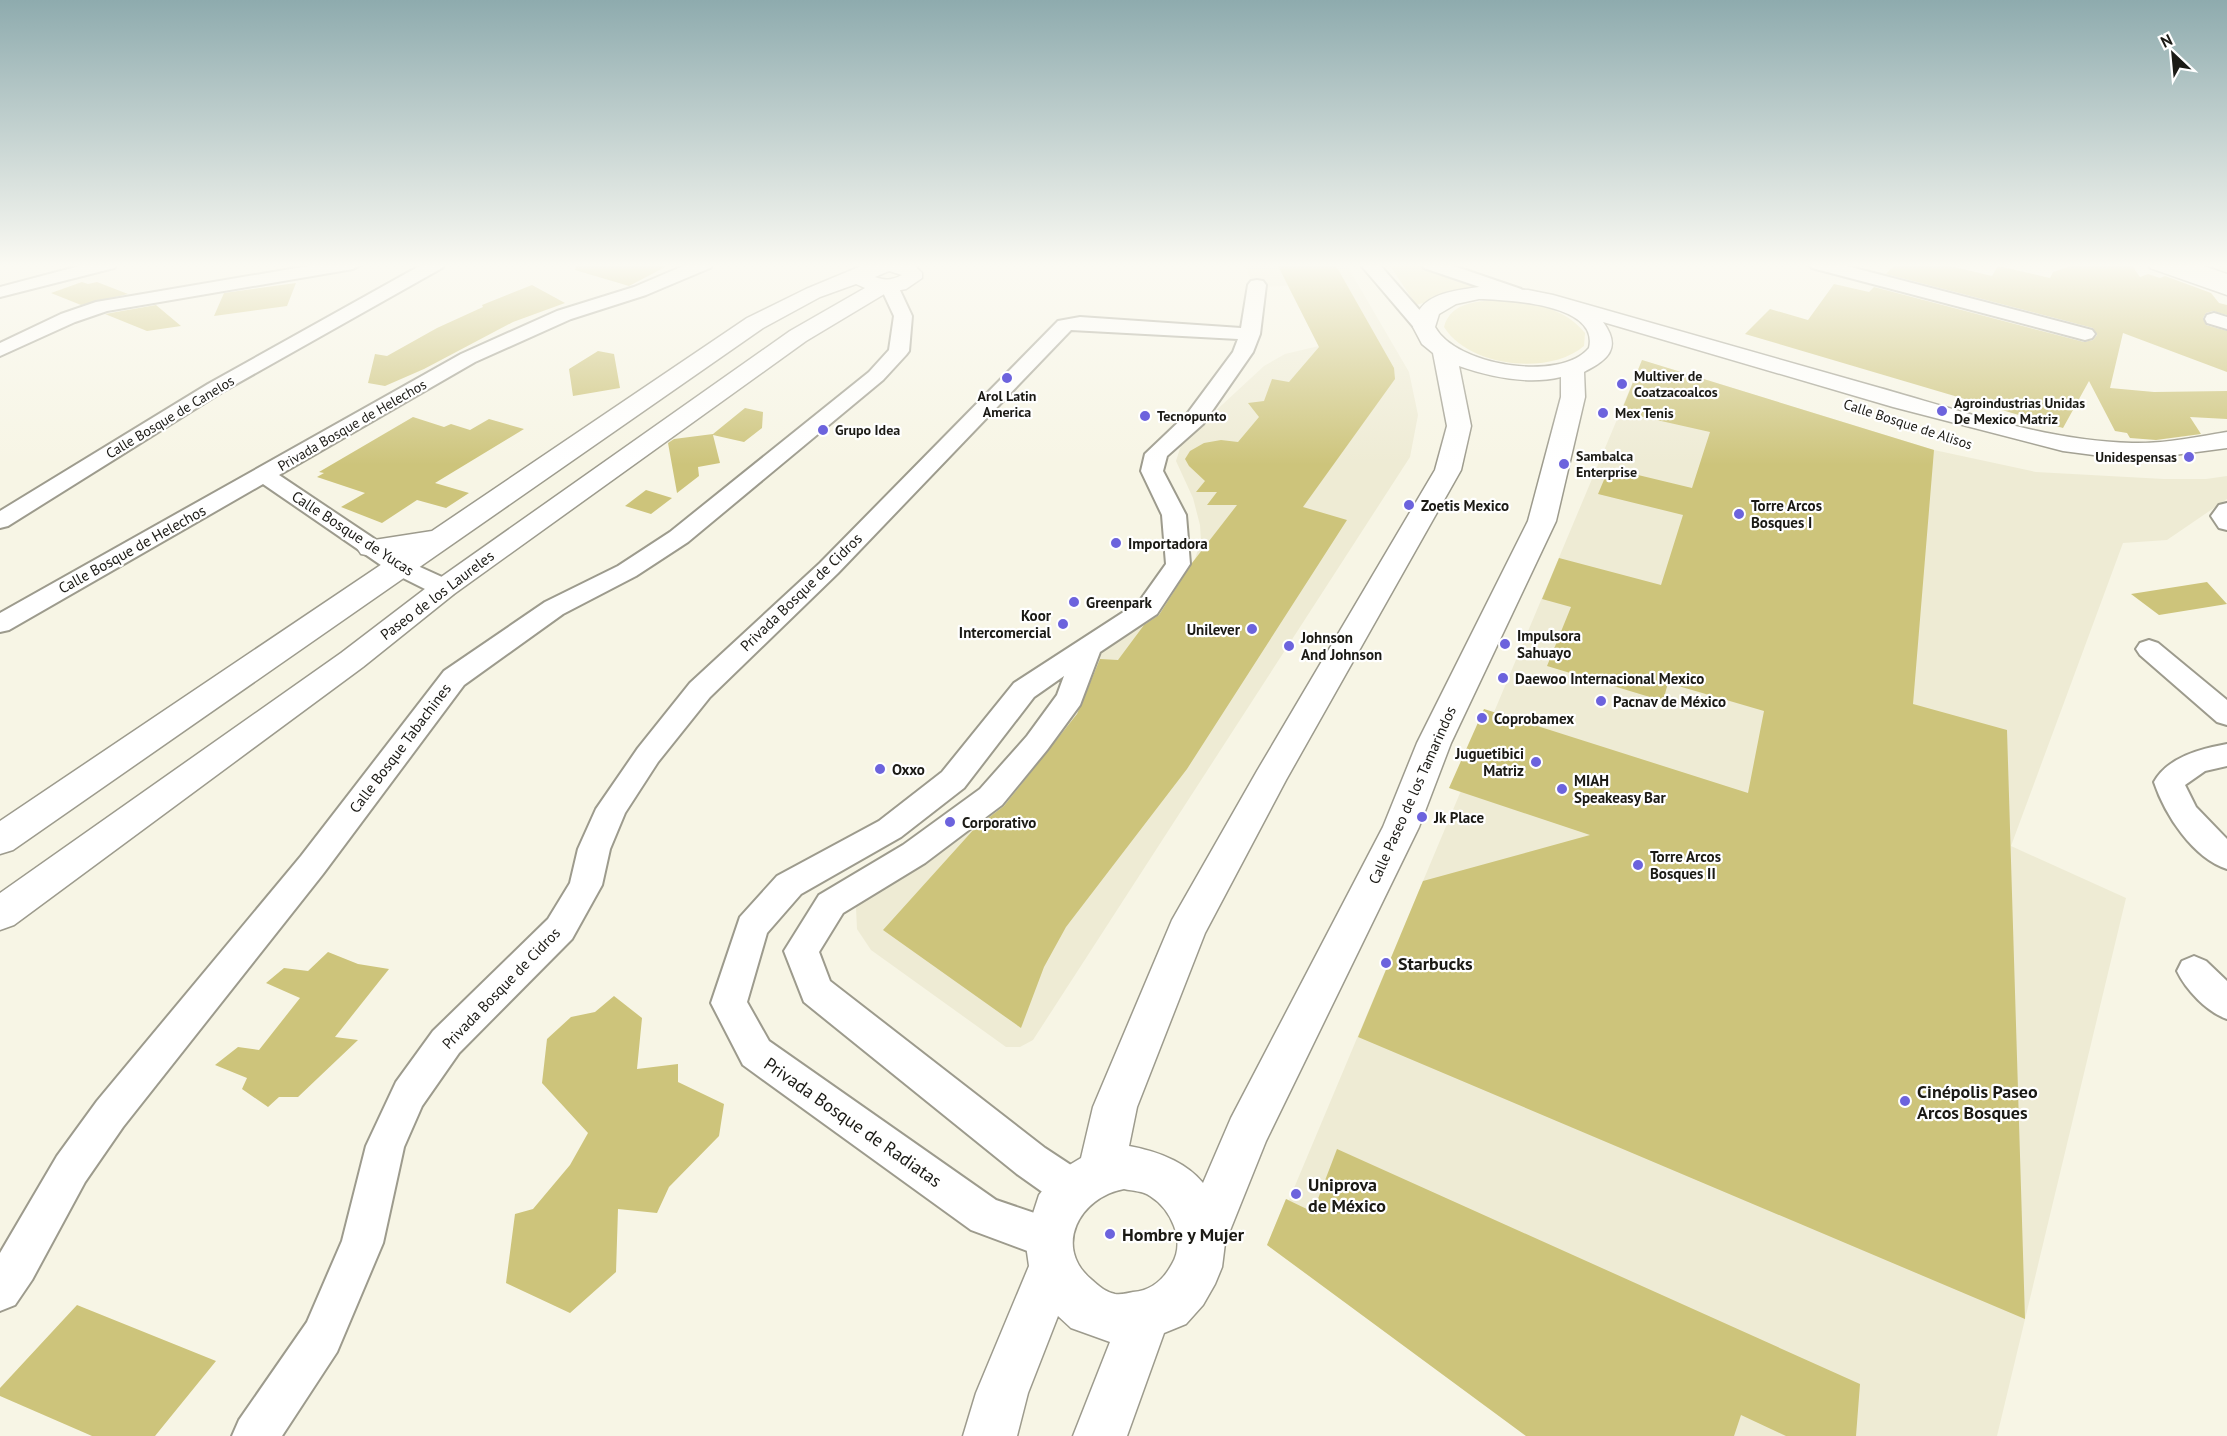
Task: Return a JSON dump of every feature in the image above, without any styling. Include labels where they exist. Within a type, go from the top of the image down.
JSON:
[{"type":"street","points":[[0,350],[40,331]]},
{"type":"street","name":"Calle Bosque de Canelos","points":[[0,520],[215,388],[291,331]]},
{"type":"street","name":"Privada Bosque de Helechos","points":[[265,475],[468,358],[528,331]]},
{"type":"street","points":[[0,840],[743,331]]},
{"type":"street","name":"Paseo de los Laureles","points":[[0,914],[352,660],[444,588],[805,331]]},
{"type":"street","name":"Calle Bosque Tabachines","points":[[0,1290],[17,1265],[71,1169],[110,1114],[312,865],[454,678],[554,608],[627,571],[679,537],[876,376],[899,351],[901,331]]},
{"type":"street","name":"Privada Bosque de Cidros","points":[[255,1436],[322,1337],[362,1243],[385,1146],[409,1094],[446,1042],[560,929],[586,885],[594,849],[610,809],[648,755],[700,690],[829,568],[1059,331]]},
{"type":"street","name":"Privada Bosque de Cidros","points":[[1204,331],[1250,334]]},
{"type":"street","name":"Privada Bosque de Radiatas","points":[[1051,1252],[985,1216],[756,1053],[729,1004],[752,927],[789,885],[890,829],[953,780],[1024,690],[1148,608],[1178,564],[1174,515],[1152,471],[1156,454],[1195,419],[1243,352],[1250,331]]},
{"type":"street","points":[[1427,331],[1434,339],[1465,361],[1491,369],[1520,373],[1548,373],[1572,368],[1589,361],[1600,351],[1603,340],[1599,331]]},
{"type":"street","points":[[990,1436],[1002,1393],[1051,1252],[1056,1211],[1086,1180],[1186,931],[1269,780],[1448,470],[1458,426],[1433,331]]},
{"type":"street","name":"Calle Bosque de Alisos","points":[[1610,331],[1870,399],[2032,437],[2092,448],[2135,451],[2227,440]]},
{"type":"street","name":"Calle Bosque de Alisos","points":[[1664,331],[1870,399]]},
{"type":"street","points":[[2074,331],[2085,334]]},
{"type":"street","name":"Calle Paseo de los Tamarindos","points":[[1201,1243],[1247,1134],[1401,827],[1434,743],[1542,521],[1573,397],[1572,368]]},
{"type":"street","points":[[1870,399],[2004,452],[2064,463],[2127,467],[2182,464],[2227,455]]},
{"type":"street","name":"Calle Bosque de Yucas","points":[[265,475],[399,567],[444,588]]},
{"type":"street","name":"Calle Bosque de Helechos","points":[[0,624],[265,475]]},
{"type":"street","points":[[2227,510],[2223,516],[2227,523]]},
{"type":"street","points":[[371,548],[406,545],[443,537]]},
{"type":"street","points":[[1051,1252],[1067,1291],[1089,1310],[1116,1319],[1146,1316],[1168,1306],[1186,1288],[1197,1267],[1201,1243],[1197,1218],[1185,1197],[1168,1181],[1147,1171],[1124,1167],[1086,1180],[1031,1161],[816,991],[801,951],[831,904],[915,854],[992,797],[1037,743],[1070,698],[1088,647]]},
{"type":"street","points":[[2149,649],[2227,715]]},
{"type":"street","points":[[2227,755],[2208,758],[2186,766],[2169,782],[2175,804],[2194,827],[2227,857]]},
{"type":"street","points":[[2194,971],[2227,1004]]},
{"type":"street","points":[[1100,1436],[1146,1316]]},
{"type":"shaded area","points":[[1311,331],[1385,331],[1409,372],[1418,415],[1410,457],[1033,1040],[1020,1047],[1006,1047],[871,950],[857,929],[856,908],[861,897],[1007,788],[1073,669],[1134,629],[1160,605],[1195,559],[1201,540],[1200,525],[1193,498],[1176,461],[1182,442],[1264,366],[1285,354],[1319,346]]},
{"type":"shaded area","points":[[1447,331],[1583,331],[1585,333],[1584,346],[1569,355],[1531,364],[1510,363],[1490,358],[1456,341]]},
{"type":"shaded area","points":[[1642,360],[1934,450],[2036,472],[2164,479],[2206,479],[2227,476],[2227,499],[2167,540],[2123,543],[2011,846],[2126,898],[1997,1436],[1526,1436],[1267,1245],[1286,1199],[1289,1200]]},
{"type":"building","points":[[432,331],[496,331],[424,369],[385,386],[368,383],[375,354],[387,356]]},
{"type":"building","points":[[1311,331],[1373,331],[1394,368],[1395,379],[1303,507],[1347,520],[1187,769],[1066,927],[1044,967],[1021,1028],[883,930],[975,828],[1004,806],[1077,714],[1100,659],[1118,660],[1144,625],[1159,615],[1192,563],[1237,505],[1207,505],[1217,492],[1196,492],[1205,481],[1185,459],[1190,451],[1204,443],[1221,440],[1238,442],[1259,417],[1248,403],[1264,401],[1272,379],[1289,382],[1319,347]]},
{"type":"building","points":[[1748,331],[2042,331],[2084,342],[2093,340],[2097,335],[2095,331],[2227,331],[2227,372],[2123,333],[2110,388],[2154,392],[2227,391],[2227,419],[2190,417],[2201,434],[2156,440],[2130,438],[2127,433],[2115,431],[2089,381],[2063,428],[1745,334]]},
{"type":"building","points":[[598,351],[614,354],[620,388],[573,396],[569,369]]},
{"type":"building","points":[[1642,360],[1934,450],[1913,704],[2007,730],[2025,1319],[1358,1037],[1423,881],[1590,835],[1449,788],[1484,709],[1748,793],[1764,711],[1668,683],[1663,701],[1547,666],[1571,607],[1542,599],[1559,558],[1661,585],[1683,515],[1598,494],[1609,468],[1692,488],[1710,432],[1621,412]]},
{"type":"building","points":[[745,408],[763,412],[762,428],[744,442],[713,435],[720,463],[698,467],[699,476],[677,493],[668,443],[674,439],[713,434]]},
{"type":"building","points":[[413,417],[444,427],[451,424],[470,430],[489,419],[524,429],[435,483],[469,493],[446,508],[417,500],[382,523],[341,507],[365,493],[317,477],[324,473],[319,472]]},
{"type":"building","points":[[646,490],[672,498],[651,514],[625,506]]},
{"type":"building","points":[[2207,582],[2227,604],[2159,615],[2131,594]]},
{"type":"building","points":[[328,952],[358,964],[389,969],[335,1037],[358,1040],[298,1097],[279,1097],[268,1107],[242,1089],[247,1078],[215,1065],[238,1047],[259,1050],[300,998],[266,983],[284,968],[308,971]]},
{"type":"building","points":[[614,996],[642,1018],[637,1069],[678,1064],[678,1082],[724,1104],[719,1136],[669,1187],[657,1213],[618,1209],[616,1272],[570,1313],[506,1283],[515,1214],[533,1209],[570,1165],[588,1133],[542,1083],[547,1039],[571,1017],[595,1012]]},
{"type":"building","points":[[1337,1149],[1860,1384],[1856,1436],[1786,1436],[1741,1415],[1734,1436],[1526,1436],[1267,1245],[1286,1199],[1313,1212]]},
{"type":"building","points":[[77,1305],[216,1361],[155,1436],[92,1436],[0,1396],[0,1388]]},
{"type":"place","name":"Arol Latin America","points":[[1007,378]]},
{"type":"place","name":"Multiver de Coatzacoalcos","points":[[1622,384]]},
{"type":"place","name":"Agroindustrias Unidas De Mexico Matriz","points":[[1942,411]]},
{"type":"place","name":"Mex Tenis","points":[[1603,413]]},
{"type":"place","name":"Tecnopunto","points":[[1145,416]]},
{"type":"place","name":"Grupo Idea","points":[[823,430]]},
{"type":"place","name":"Unidespensas","points":[[2189,457]]},
{"type":"place","name":"Sambalca Enterprise","points":[[1564,464]]},
{"type":"place","name":"Zoetis Mexico","points":[[1409,505]]},
{"type":"place","name":"Torre Arcos Bosques I","points":[[1739,514]]},
{"type":"place","name":"Importadora","points":[[1116,543]]},
{"type":"place","name":"Greenpark","points":[[1074,602]]},
{"type":"place","name":"Koor Intercomercial","points":[[1063,624]]},
{"type":"place","name":"Unilever","points":[[1252,629]]},
{"type":"place","name":"Impulsora Sahuayo","points":[[1505,644]]},
{"type":"place","name":"Johnson And Johnson","points":[[1289,646]]},
{"type":"place","name":"Daewoo Internacional Mexico","points":[[1503,678]]},
{"type":"place","name":"Pacnav de México","points":[[1601,701]]},
{"type":"place","name":"Coprobamex","points":[[1482,718]]},
{"type":"place","name":"Juguetibici Matriz","points":[[1536,762]]},
{"type":"place","name":"Oxxo","points":[[880,769]]},
{"type":"place","name":"MIAH Speakeasy Bar","points":[[1562,789]]},
{"type":"place","name":"Jk Place","points":[[1422,817]]},
{"type":"place","name":"Corporativo","points":[[950,822]]},
{"type":"place","name":"Torre Arcos Bosques II","points":[[1638,865]]},
{"type":"place","name":"Starbucks","points":[[1386,963]]},
{"type":"place","name":"Cinépolis Paseo Arcos Bosques","points":[[1905,1101]]},
{"type":"place","name":"Uniprova de México","points":[[1296,1194]]},
{"type":"place","name":"Hombre y Mujer","points":[[1110,1234]]}]
